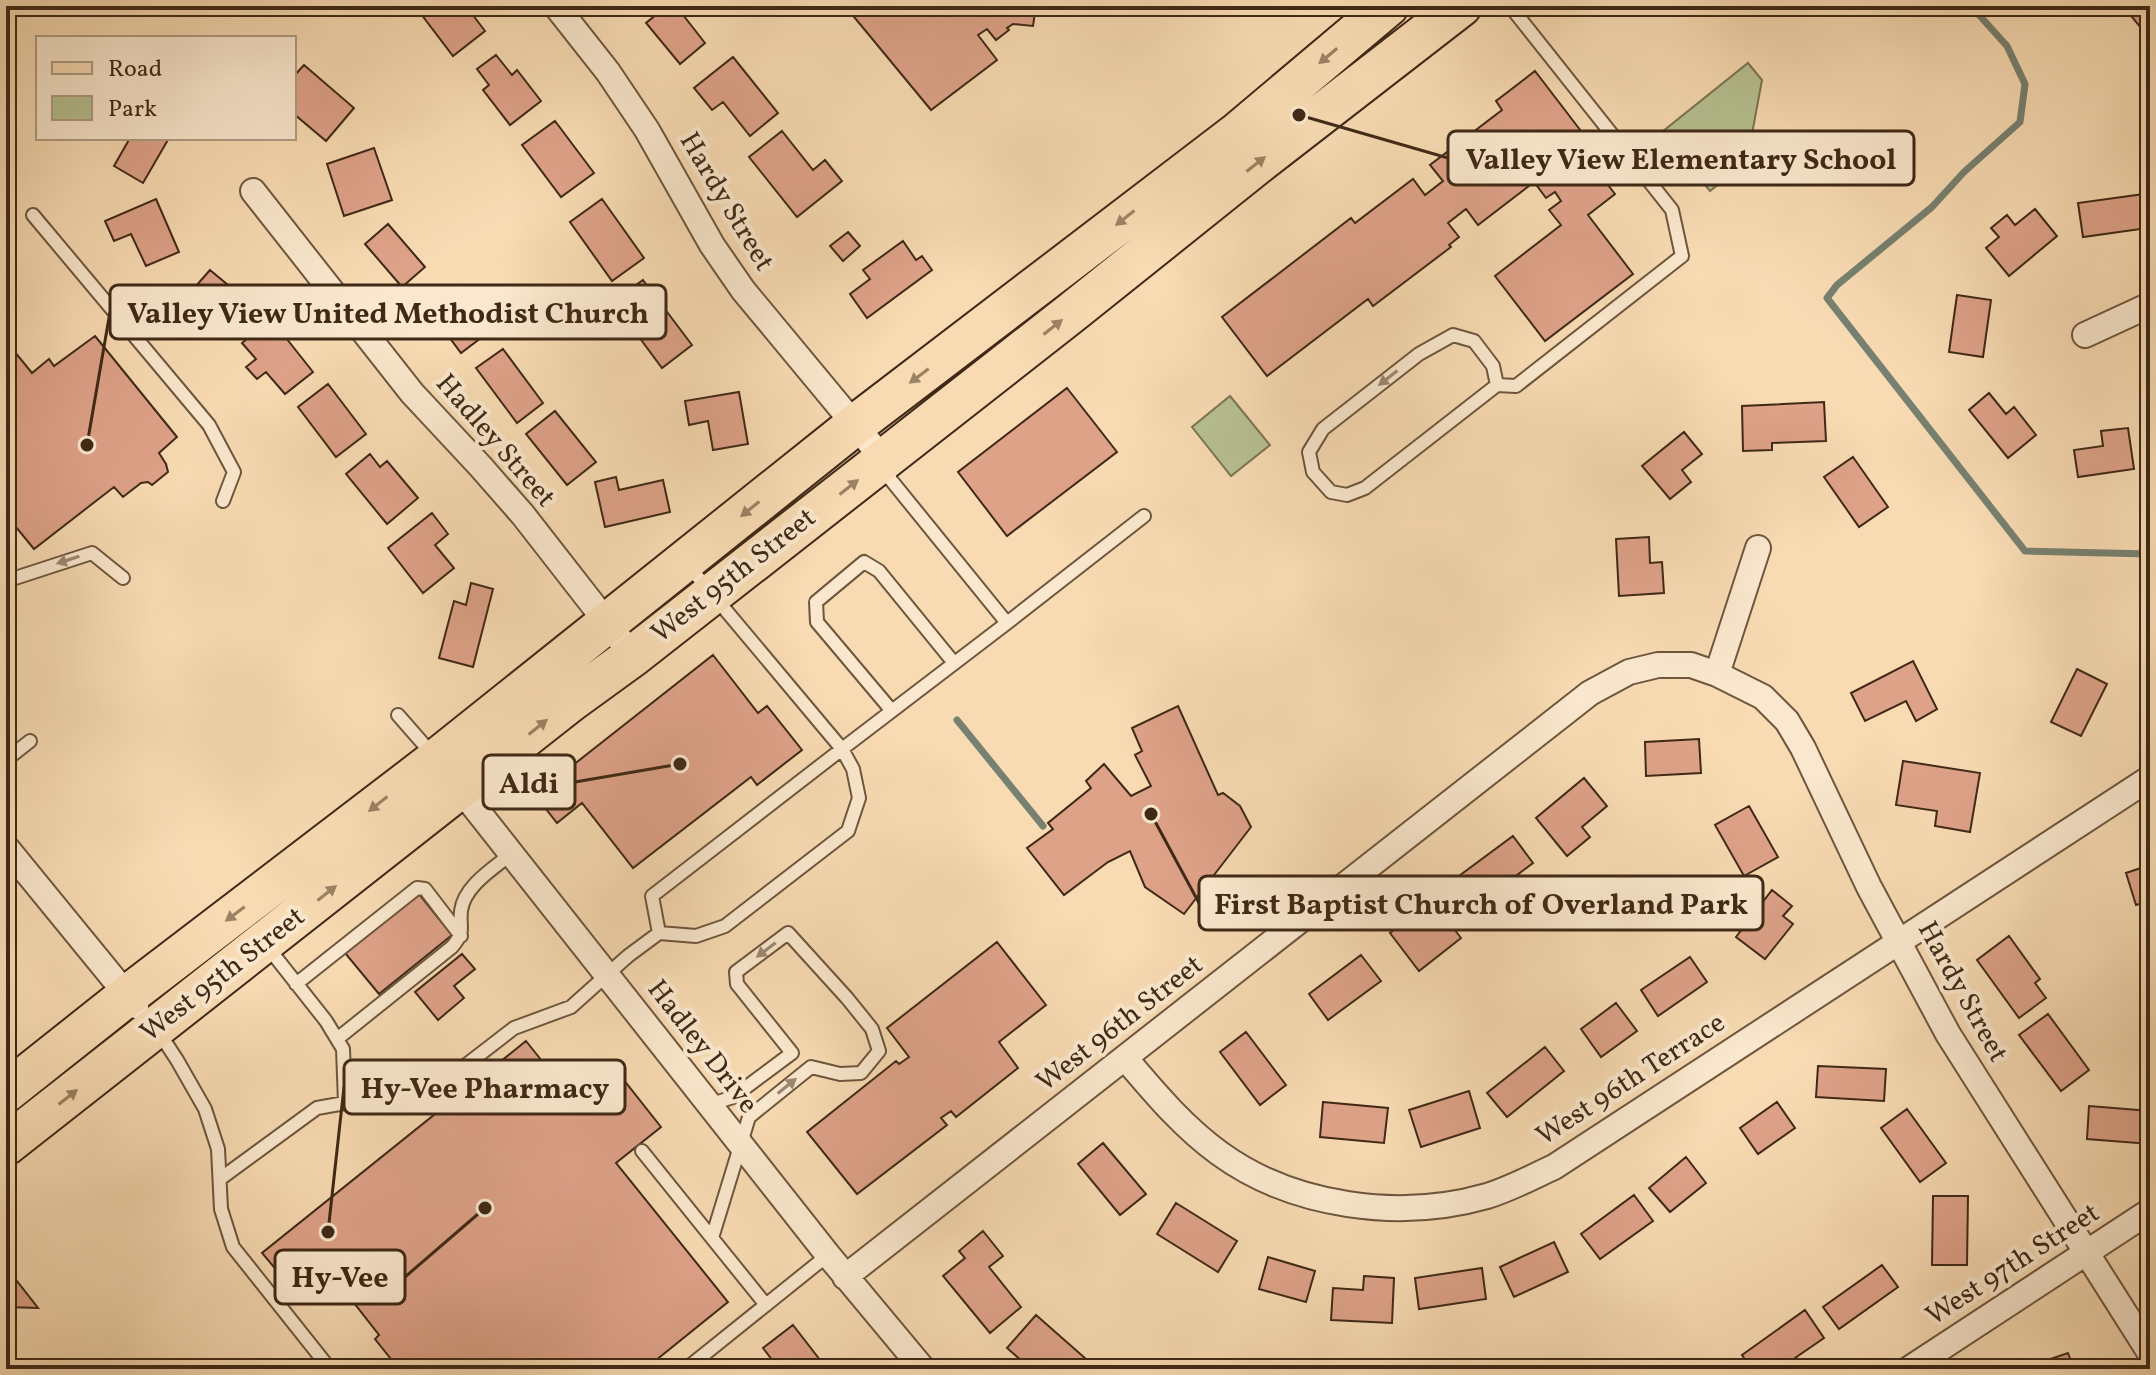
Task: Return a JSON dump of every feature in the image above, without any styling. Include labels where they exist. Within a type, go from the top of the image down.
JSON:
[{"type":"main road","name":"West 95th Street","points":[[6,1145],[264,943],[449,774],[607,623],[855,425],[1236,134],[1388,6]]},
{"type":"main road","name":"West 95th Street","points":[[6,1092],[127,996],[449,774],[571,701],[633,656],[1461,6]]},
{"type":"street","name":"Hardy Street","points":[[556,6],[608,72],[647,130],[712,245],[743,290],[884,460]]},
{"type":"street","name":"Hadley Street","points":[[253,191],[412,393],[523,515],[633,656]]},
{"type":"street","points":[[2085,335],[2150,305]]},
{"type":"street","points":[[1717,674],[1758,548]]},
{"type":"street","name":"West 96th Street","points":[[845,1277],[1590,693],[1629,672],[1658,665],[1691,665],[1717,674]]},
{"type":"street","name":"Hardy Street","points":[[1717,674],[1763,697],[1787,721],[1869,887],[1948,1034],[2150,1353]]},
{"type":"street","name":"Hadley Drive","points":[[449,774],[845,1277],[923,1369]]},
{"type":"street","name":"West 96th Terrace","points":[[1125,1058],[1181,1122],[1220,1154],[1268,1181],[1321,1199],[1376,1208],[1429,1208],[1490,1195],[1554,1167],[2150,778]]},
{"type":"street","points":[[6,847],[156,1028]]},
{"type":"street","name":"West 97th Street","points":[[1909,1369],[2150,1211]]},
{"type":"lane","points":[[1497,385],[1493,366],[1474,341],[1453,335],[1419,354],[1323,429],[1309,452],[1313,472],[1331,492],[1347,495],[1365,488],[1497,385],[1516,386],[1682,256],[1672,210],[1510,6]]},
{"type":"lane","points":[[33,215],[209,425],[234,472],[223,501]]},
{"type":"lane","points":[[884,460],[891,480],[1007,623]]},
{"type":"lane","points":[[659,933],[652,896],[1144,516]]},
{"type":"lane","points":[[6,581],[92,553],[123,578]]},
{"type":"lane","points":[[220,1179],[317,1108],[345,1103],[401,1107],[418,1102],[514,1028],[571,1007],[659,933],[696,936],[725,926],[848,831],[859,798],[853,769],[842,749],[685,562]]},
{"type":"lane","points":[[892,711],[817,622],[816,602],[864,562],[879,571],[954,663]]},
{"type":"lane","points":[[398,715],[449,774]]},
{"type":"lane","points":[[6,760],[30,741]]},
{"type":"lane","points":[[337,1039],[452,947],[461,936],[461,910],[466,896],[511,854]]},
{"type":"lane","points":[[296,984],[417,888],[425,889],[461,936]]},
{"type":"lane","points":[[708,1105],[733,1097],[792,1053],[737,984],[736,972],[788,933],[872,1029],[879,1051],[861,1073],[840,1074],[811,1067],[749,1117],[712,1238]]},
{"type":"lane","points":[[264,943],[326,1021],[343,1049],[345,1103]]},
{"type":"lane","points":[[156,1028],[205,1109],[218,1149],[221,1209],[233,1247],[330,1369]]},
{"type":"lane","points":[[642,1151],[766,1305]]},
{"type":"lane","points":[[686,1369],[828,1255]]},
{"type":"green space","points":[[1748,63],[1762,80],[1747,161],[1710,191],[1662,132]]},
{"type":"green space","points":[[1230,396],[1270,445],[1231,476],[1192,427]]},
{"type":"building","points":[[415,6],[466,6],[485,31],[453,56]]},
{"type":"building","points":[[667,6],[676,6],[705,43],[680,64],[646,23]]},
{"type":"building","points":[[845,6],[1036,6],[1033,26],[1013,24],[996,40],[987,29],[978,35],[997,60],[931,110]]},
{"type":"building","points":[[2133,6],[2150,6],[2150,39],[2127,11]]},
{"type":"building","points":[[496,55],[512,75],[517,70],[541,101],[510,125],[483,90],[489,85],[477,69]]},
{"type":"building","points":[[733,57],[778,113],[750,136],[723,102],[712,110],[694,88]]},
{"type":"building","points":[[304,65],[354,108],[326,141],[296,116],[296,74]]},
{"type":"building","points":[[1535,71],[1607,165],[1598,172],[1615,194],[1588,215],[1633,274],[1545,341],[1495,276],[1561,225],[1549,210],[1561,201],[1555,192],[1546,198],[1534,182],[1478,225],[1466,209],[1448,223],[1459,237],[1449,245],[1451,247],[1373,306],[1368,299],[1267,376],[1222,317],[1351,218],[1355,223],[1413,179],[1425,195],[1443,181],[1430,165],[1502,110],[1496,101]]},
{"type":"building","points":[[555,121],[594,173],[561,197],[522,145]]},
{"type":"building","points":[[782,131],[813,170],[825,160],[842,181],[797,217],[749,157]]},
{"type":"building","points":[[129,140],[168,140],[143,183],[114,166]]},
{"type":"building","points":[[374,148],[392,200],[344,216],[327,164]]},
{"type":"building","points":[[2144,194],[2148,228],[2083,237],[2078,203]]},
{"type":"building","points":[[156,199],[179,252],[146,266],[131,234],[114,241],[105,221]]},
{"type":"building","points":[[602,199],[644,258],[612,281],[570,222]]},
{"type":"building","points":[[2035,209],[2057,236],[2009,276],[1986,248],[1999,237],[1991,228],[2007,215],[2015,225]]},
{"type":"building","points":[[388,224],[425,267],[402,287],[365,244]]},
{"type":"building","points":[[848,232],[860,246],[843,261],[830,246]]},
{"type":"building","points":[[903,241],[916,260],[922,256],[932,270],[867,318],[850,294],[870,279],[863,270]]},
{"type":"building","points":[[210,270],[246,300],[225,325],[189,294]]},
{"type":"building","points":[[643,280],[692,345],[662,368],[613,302]]},
{"type":"building","points":[[462,285],[494,328],[461,353],[429,310]]},
{"type":"building","points":[[1957,295],[1991,300],[1983,357],[1949,352]]},
{"type":"building","points":[[271,319],[313,372],[285,394],[266,372],[257,379],[246,367],[256,359],[242,343]]},
{"type":"building","points":[[95,336],[177,437],[159,453],[168,472],[152,485],[141,483],[123,497],[114,487],[34,549],[6,515],[6,341],[32,373],[49,359],[54,366]]},
{"type":"building","points":[[503,349],[543,403],[517,423],[476,368]]},
{"type":"building","points":[[328,384],[366,434],[336,457],[298,407]]},
{"type":"building","points":[[1067,388],[1117,452],[1007,536],[958,472]]},
{"type":"building","points":[[739,392],[748,444],[713,450],[708,421],[689,425],[685,401]]},
{"type":"building","points":[[1989,393],[2006,414],[2014,407],[2036,435],[2008,458],[1969,410]]},
{"type":"building","points":[[1824,402],[1826,441],[1772,443],[1772,450],[1743,451],[1742,406]]},
{"type":"building","points":[[555,411],[596,462],[567,485],[526,434]]},
{"type":"building","points":[[2128,428],[2134,469],[2078,477],[2074,450],[2103,446],[2101,431]]},
{"type":"building","points":[[1684,432],[1702,454],[1682,470],[1691,482],[1670,499],[1642,466]]},
{"type":"building","points":[[370,454],[380,467],[387,461],[418,498],[387,524],[346,474]]},
{"type":"building","points":[[1853,457],[1888,507],[1859,527],[1824,477]]},
{"type":"building","points":[[616,477],[619,490],[663,480],[670,512],[605,527],[595,482]]},
{"type":"building","points":[[432,513],[448,534],[435,545],[454,568],[423,593],[388,548]]},
{"type":"building","points":[[1649,537],[1650,563],[1662,562],[1664,593],[1619,596],[1616,539]]},
{"type":"building","points":[[471,583],[493,589],[473,667],[439,658],[454,601],[466,605]]},
{"type":"building","points":[[713,655],[758,713],[767,706],[802,750],[757,785],[751,777],[633,868],[582,803],[557,823],[535,795]]},
{"type":"building","points":[[1913,661],[1937,709],[1916,721],[1906,701],[1865,721],[1851,693]]},
{"type":"building","points":[[2077,669],[2107,684],[2081,736],[2051,722]]},
{"type":"building","points":[[1178,706],[1218,795],[1223,793],[1240,806],[1251,827],[1184,914],[1145,887],[1130,851],[1108,862],[1064,895],[1027,848],[1053,829],[1048,823],[1091,788],[1086,781],[1104,764],[1131,796],[1151,786],[1135,755],[1142,751],[1132,728]]},
{"type":"building","points":[[1699,739],[1701,773],[1646,776],[1645,742]]},
{"type":"building","points":[[1903,761],[1980,773],[1970,832],[1935,826],[1937,811],[1896,805]]},
{"type":"building","points":[[1584,778],[1607,806],[1582,827],[1590,837],[1567,856],[1536,818]]},
{"type":"building","points":[[1749,806],[1778,857],[1744,876],[1715,825]]},
{"type":"building","points":[[1513,836],[1533,863],[1480,903],[1459,876]]},
{"type":"building","points":[[2150,865],[2150,901],[2136,905],[2126,873]]},
{"type":"building","points":[[1772,890],[1792,906],[1783,916],[1793,924],[1765,959],[1736,937]]},
{"type":"building","points":[[419,894],[452,935],[379,994],[345,953]]},
{"type":"building","points":[[1441,912],[1461,938],[1419,971],[1390,933],[1412,916],[1421,927]]},
{"type":"building","points":[[2009,936],[2040,979],[2035,983],[2046,998],[2019,1018],[1977,960]]},
{"type":"building","points":[[997,942],[1046,1005],[999,1042],[1018,1068],[956,1117],[951,1111],[941,1118],[947,1125],[857,1194],[807,1132],[896,1061],[899,1064],[909,1057],[887,1028]]},
{"type":"building","points":[[462,954],[475,969],[454,986],[464,998],[438,1020],[415,992]]},
{"type":"building","points":[[1361,955],[1381,981],[1328,1020],[1309,994]]},
{"type":"building","points":[[1690,957],[1707,982],[1658,1016],[1641,990]]},
{"type":"building","points":[[1616,1003],[1637,1031],[1601,1057],[1581,1029]]},
{"type":"building","points":[[2048,1014],[2089,1070],[2061,1091],[2019,1035]]},
{"type":"building","points":[[1246,1032],[1286,1085],[1260,1105],[1220,1052]]},
{"type":"building","points":[[526,1041],[578,1106],[619,1074],[661,1127],[616,1163],[728,1302],[645,1369],[399,1369],[375,1339],[379,1335],[350,1298],[342,1304],[324,1281],[330,1277],[314,1256],[284,1279],[262,1253]]},
{"type":"building","points":[[1545,1047],[1564,1071],[1507,1117],[1487,1093]]},
{"type":"building","points":[[1818,1066],[1886,1069],[1884,1101],[1816,1097]]},
{"type":"building","points":[[1469,1091],[1480,1128],[1421,1147],[1409,1110]]},
{"type":"building","points":[[1323,1102],[1388,1108],[1384,1143],[1320,1137]]},
{"type":"building","points":[[1777,1102],[1795,1128],[1758,1154],[1740,1128]]},
{"type":"building","points":[[2089,1106],[2150,1111],[2150,1144],[2087,1139]]},
{"type":"building","points":[[1907,1109],[1946,1163],[1920,1182],[1881,1128]]},
{"type":"building","points":[[1103,1143],[1146,1194],[1120,1215],[1078,1164]]},
{"type":"building","points":[[1686,1157],[1706,1183],[1670,1212],[1649,1188]]},
{"type":"building","points":[[1634,1195],[1653,1221],[1600,1259],[1581,1234]]},
{"type":"building","points":[[1933,1196],[1968,1196],[1967,1265],[1932,1265]]},
{"type":"building","points":[[1176,1203],[1237,1241],[1218,1272],[1157,1234]]},
{"type":"building","points":[[983,1231],[1003,1256],[989,1267],[1021,1307],[990,1333],[943,1276],[965,1258],[959,1251]]},
{"type":"building","points":[[1554,1242],[1568,1272],[1514,1297],[1500,1267]]},
{"type":"building","points":[[1268,1257],[1315,1271],[1306,1302],[1259,1289]]},
{"type":"building","points":[[1882,1265],[1898,1287],[1839,1329],[1823,1307]]},
{"type":"building","points":[[6,1267],[38,1308],[6,1307]]},
{"type":"building","points":[[1482,1268],[1486,1299],[1419,1309],[1415,1278]]},
{"type":"building","points":[[1364,1276],[1394,1278],[1392,1323],[1331,1320],[1333,1288],[1363,1290]]},
{"type":"building","points":[[1805,1310],[1824,1338],[1779,1369],[1751,1369],[1742,1355]]},
{"type":"building","points":[[1036,1315],[1094,1366],[1091,1369],[1031,1369],[1007,1348]]},
{"type":"building","points":[[793,1325],[827,1369],[779,1369],[763,1348]]},
{"type":"building","points":[[2068,1353],[2074,1369],[2021,1369]]},
{"type":"waterway","points":[[1971,6],[2007,46],[2025,84],[2020,122],[1964,172],[1932,207],[1837,285],[1827,298],[2025,551],[2150,554]]},
{"type":"waterway","points":[[957,720],[1043,826]]},
{"type":"place","name":"Valley View Elementary School","points":[[1299,115]]},
{"type":"place","name":"Valley View United Methodist Church","points":[[87,445]]},
{"type":"place","name":"Aldi","points":[[680,764]]},
{"type":"place","name":"First Baptist Church of Overland Park","points":[[1151,814]]},
{"type":"place","name":"Hy-Vee","points":[[485,1208]]},
{"type":"place","name":"Hy-Vee Pharmacy","points":[[328,1232]]}]
